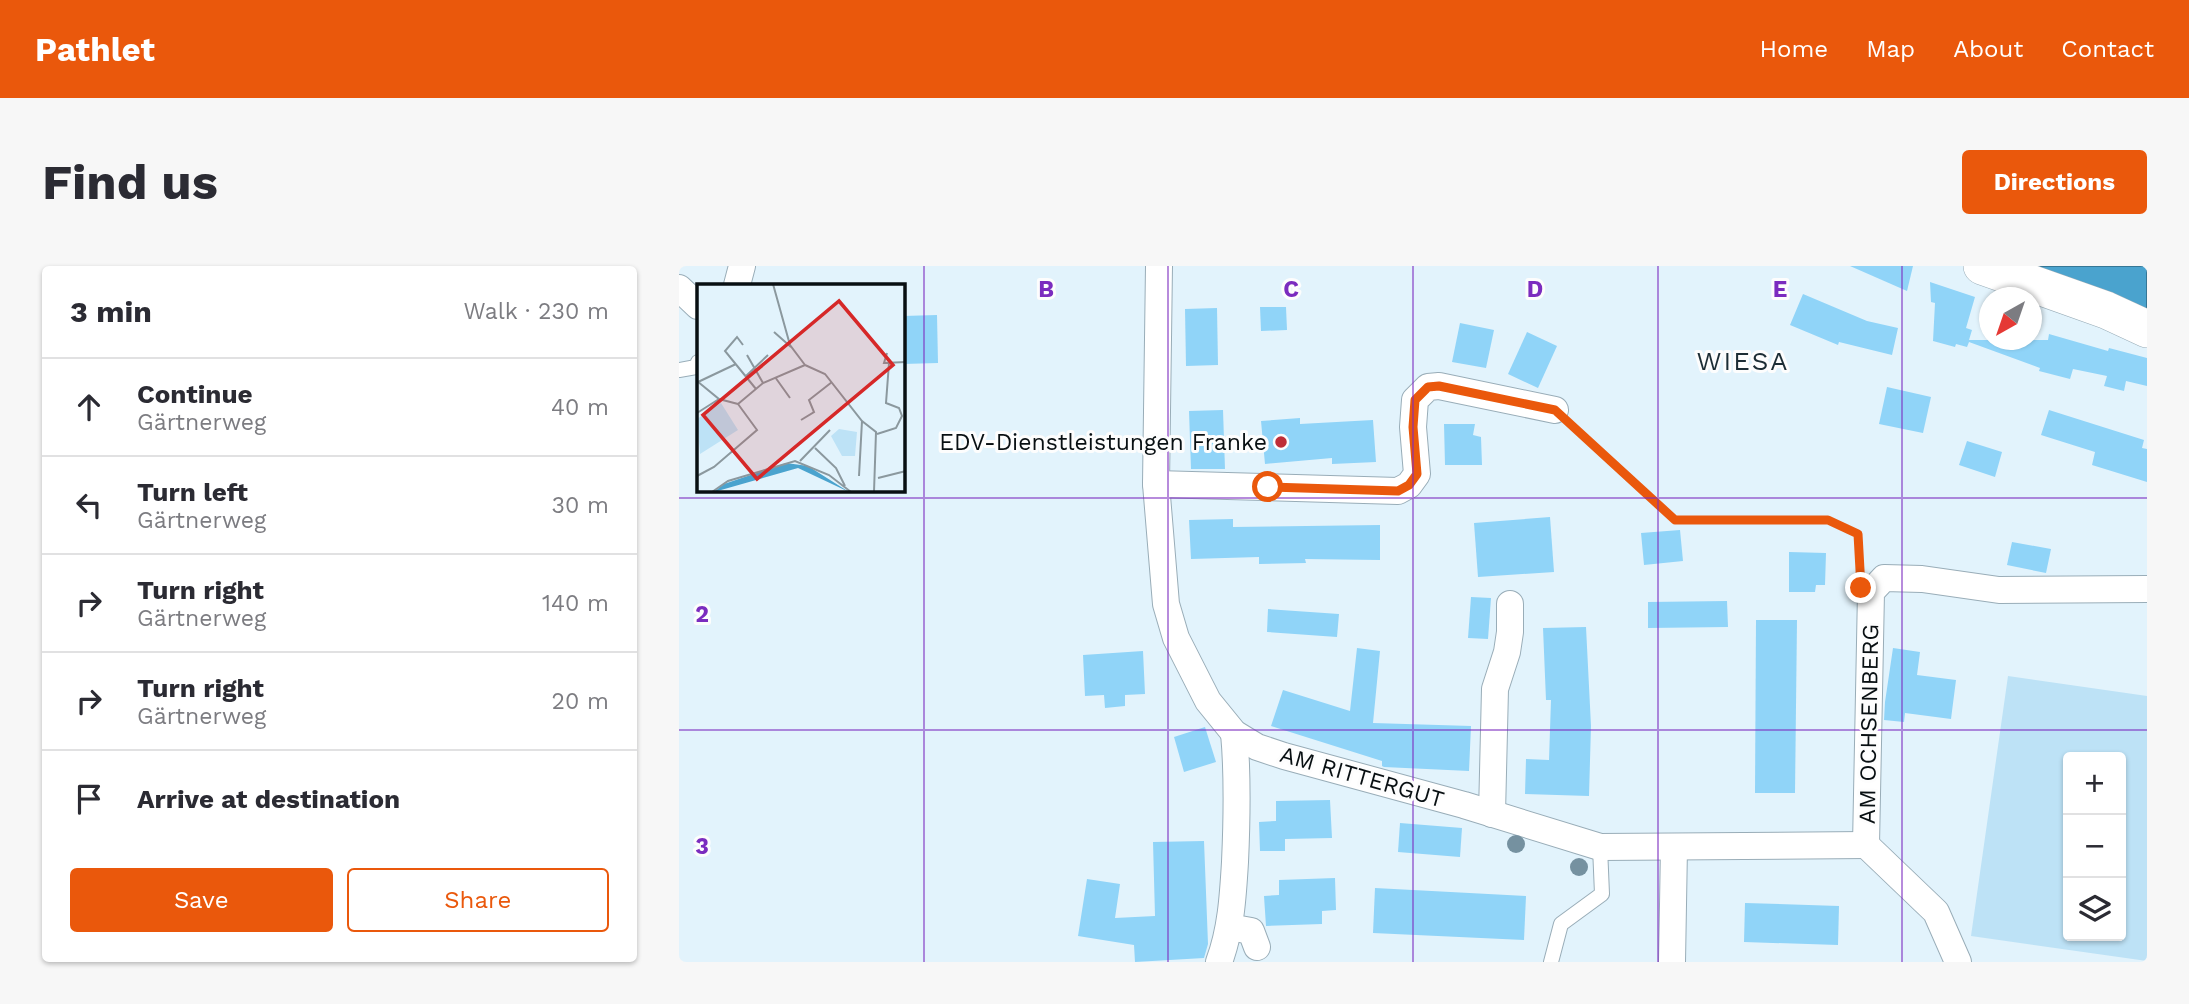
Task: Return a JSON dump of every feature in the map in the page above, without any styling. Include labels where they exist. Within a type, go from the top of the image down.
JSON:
[{"type":"main road","points":[[1982,266],[2106,310],[2147,329]]},
{"type":"street","points":[[737,284],[742,266]]},
{"type":"street","points":[[1159,266],[1156,484],[1166,604],[1176,638],[1208,701],[1234,733],[1237,769],[1233,892],[1227,943],[1219,962]]},
{"type":"street","points":[[1156,484],[1398,491],[1409,485],[1417,474],[1413,427],[1415,400],[1428,387],[1439,386],[1555,410]]},
{"type":"street","name":"AM OCHSENBERG","points":[[1866,845],[1871,592],[1884,578],[1922,579],[1999,590],[2147,589]]},
{"type":"street","points":[[1492,814],[1495,689],[1507,652],[1510,604]]},
{"type":"street","name":"AM RITTERGUT","points":[[1234,733],[1257,747],[1284,756],[1600,847],[1866,845]]},
{"type":"street","points":[[1866,845],[1936,912],[1958,962]]},
{"type":"street","points":[[1672,962],[1674,847]]},
{"type":"street","points":[[1229,927],[1251,931],[1257,954]]},
{"type":"lane","points":[[679,370],[697,364]]},
{"type":"lane","points":[[1551,962],[1561,924],[1602,894],[1600,847]]},
{"type":"path","points":[[1555,410],[1675,520],[1828,520],[1858,534],[1861,588],[1871,606]]},
{"type":"shaded area","points":[[2008,676],[2147,696],[2147,961],[1971,936]]},
{"type":"water","points":[[2014,266],[2147,266],[2147,314]]},
{"type":"building","points":[[1850,266],[1913,266],[1907,291]]},
{"type":"building","points":[[1930,282],[1975,297],[1966,328],[1972,330],[1969,340],[1979,340],[1979,346],[1969,342],[1967,347],[1956,344],[1955,347],[1933,341],[1935,303],[1931,302]]},
{"type":"building","points":[[1803,294],[1867,321],[1898,328],[1892,355],[1839,342],[1838,345],[1790,325]]},
{"type":"building","points":[[1260,307],[1286,307],[1287,330],[1261,331]]},
{"type":"building","points":[[1217,308],[1218,365],[1186,366],[1185,309]]},
{"type":"building","points":[[937,315],[938,363],[905,364],[905,316]]},
{"type":"building","points":[[1460,323],[1494,330],[1486,368],[1452,362]]},
{"type":"building","points":[[1527,332],[1557,346],[1538,388],[1508,374]]},
{"type":"building","points":[[2049,334],[2108,351],[2109,348],[2147,358],[2147,386],[2126,381],[2124,391],[2104,386],[2107,376],[2073,369],[2070,379],[2039,371],[2040,368],[1991,350],[2042,350],[2042,340],[2048,340]]},
{"type":"building","points":[[1887,387],[1931,397],[1923,433],[1879,424]]},
{"type":"building","points":[[1223,410],[1225,469],[1191,469],[1189,411]]},
{"type":"building","points":[[2049,410],[2144,440],[2142,448],[2147,449],[2147,482],[2092,465],[2095,452],[2041,435]]},
{"type":"building","points":[[1300,418],[1300,424],[1373,420],[1376,462],[1332,464],[1332,458],[1265,464],[1261,421]]},
{"type":"building","points":[[1444,424],[1475,424],[1473,435],[1481,437],[1482,465],[1445,465]]},
{"type":"building","points":[[1967,441],[2002,452],[1995,477],[1959,465]]},
{"type":"building","points":[[1550,517],[1554,572],[1478,577],[1474,523]]},
{"type":"building","points":[[1233,519],[1233,527],[1380,525],[1380,560],[1305,559],[1306,563],[1259,564],[1259,557],[1191,559],[1189,520]]},
{"type":"building","points":[[1680,530],[1683,561],[1644,565],[1641,533]]},
{"type":"building","points":[[2012,542],[2051,549],[2046,573],[2007,565]]},
{"type":"building","points":[[1789,552],[1826,553],[1825,585],[1816,585],[1815,592],[1789,592]]},
{"type":"building","points":[[1471,597],[1491,598],[1488,639],[1468,638]]},
{"type":"building","points":[[1727,601],[1728,627],[1648,628],[1648,602]]},
{"type":"building","points":[[1268,609],[1339,614],[1337,637],[1267,632]]},
{"type":"building","points":[[1756,620],[1797,620],[1795,793],[1755,793]]},
{"type":"building","points":[[1586,627],[1591,726],[1589,796],[1525,794],[1526,759],[1549,760],[1551,700],[1546,700],[1543,628]]},
{"type":"building","points":[[1357,648],[1380,651],[1373,723],[1471,726],[1469,771],[1384,767],[1382,761],[1271,726],[1283,690],[1350,711]]},
{"type":"building","points":[[1893,648],[1920,652],[1917,675],[1956,680],[1951,719],[1905,713],[1904,722],[1884,720]]},
{"type":"building","points":[[1143,651],[1145,694],[1125,695],[1125,706],[1105,708],[1104,695],[1085,696],[1083,655]]},
{"type":"building","points":[[1205,727],[1216,762],[1184,772],[1174,737]]},
{"type":"building","points":[[1330,800],[1332,838],[1285,839],[1285,851],[1260,851],[1259,822],[1276,821],[1276,801]]},
{"type":"building","points":[[1400,823],[1462,828],[1460,857],[1398,852]]},
{"type":"building","points":[[1204,841],[1208,944],[1204,958],[1135,962],[1134,945],[1078,936],[1087,879],[1120,884],[1115,918],[1155,916],[1153,842]]},
{"type":"building","points":[[1335,878],[1336,910],[1322,911],[1322,924],[1266,926],[1264,896],[1279,895],[1279,880]]},
{"type":"building","points":[[1375,888],[1526,896],[1524,940],[1373,933]]},
{"type":"building","points":[[1745,903],[1839,906],[1838,945],[1744,942]]},
{"type":"place","name":"EDV-Dienstleistungen Franke","points":[[1281,442]]},
{"type":"district","name":"WIESA","points":[[1743,361]]},
{"type":"route","points":[[1268,487],[1398,491],[1409,485],[1417,474],[1413,427],[1415,400],[1428,387],[1439,386],[1555,410],[1675,520],[1828,520],[1858,534],[1861,588]]}]
